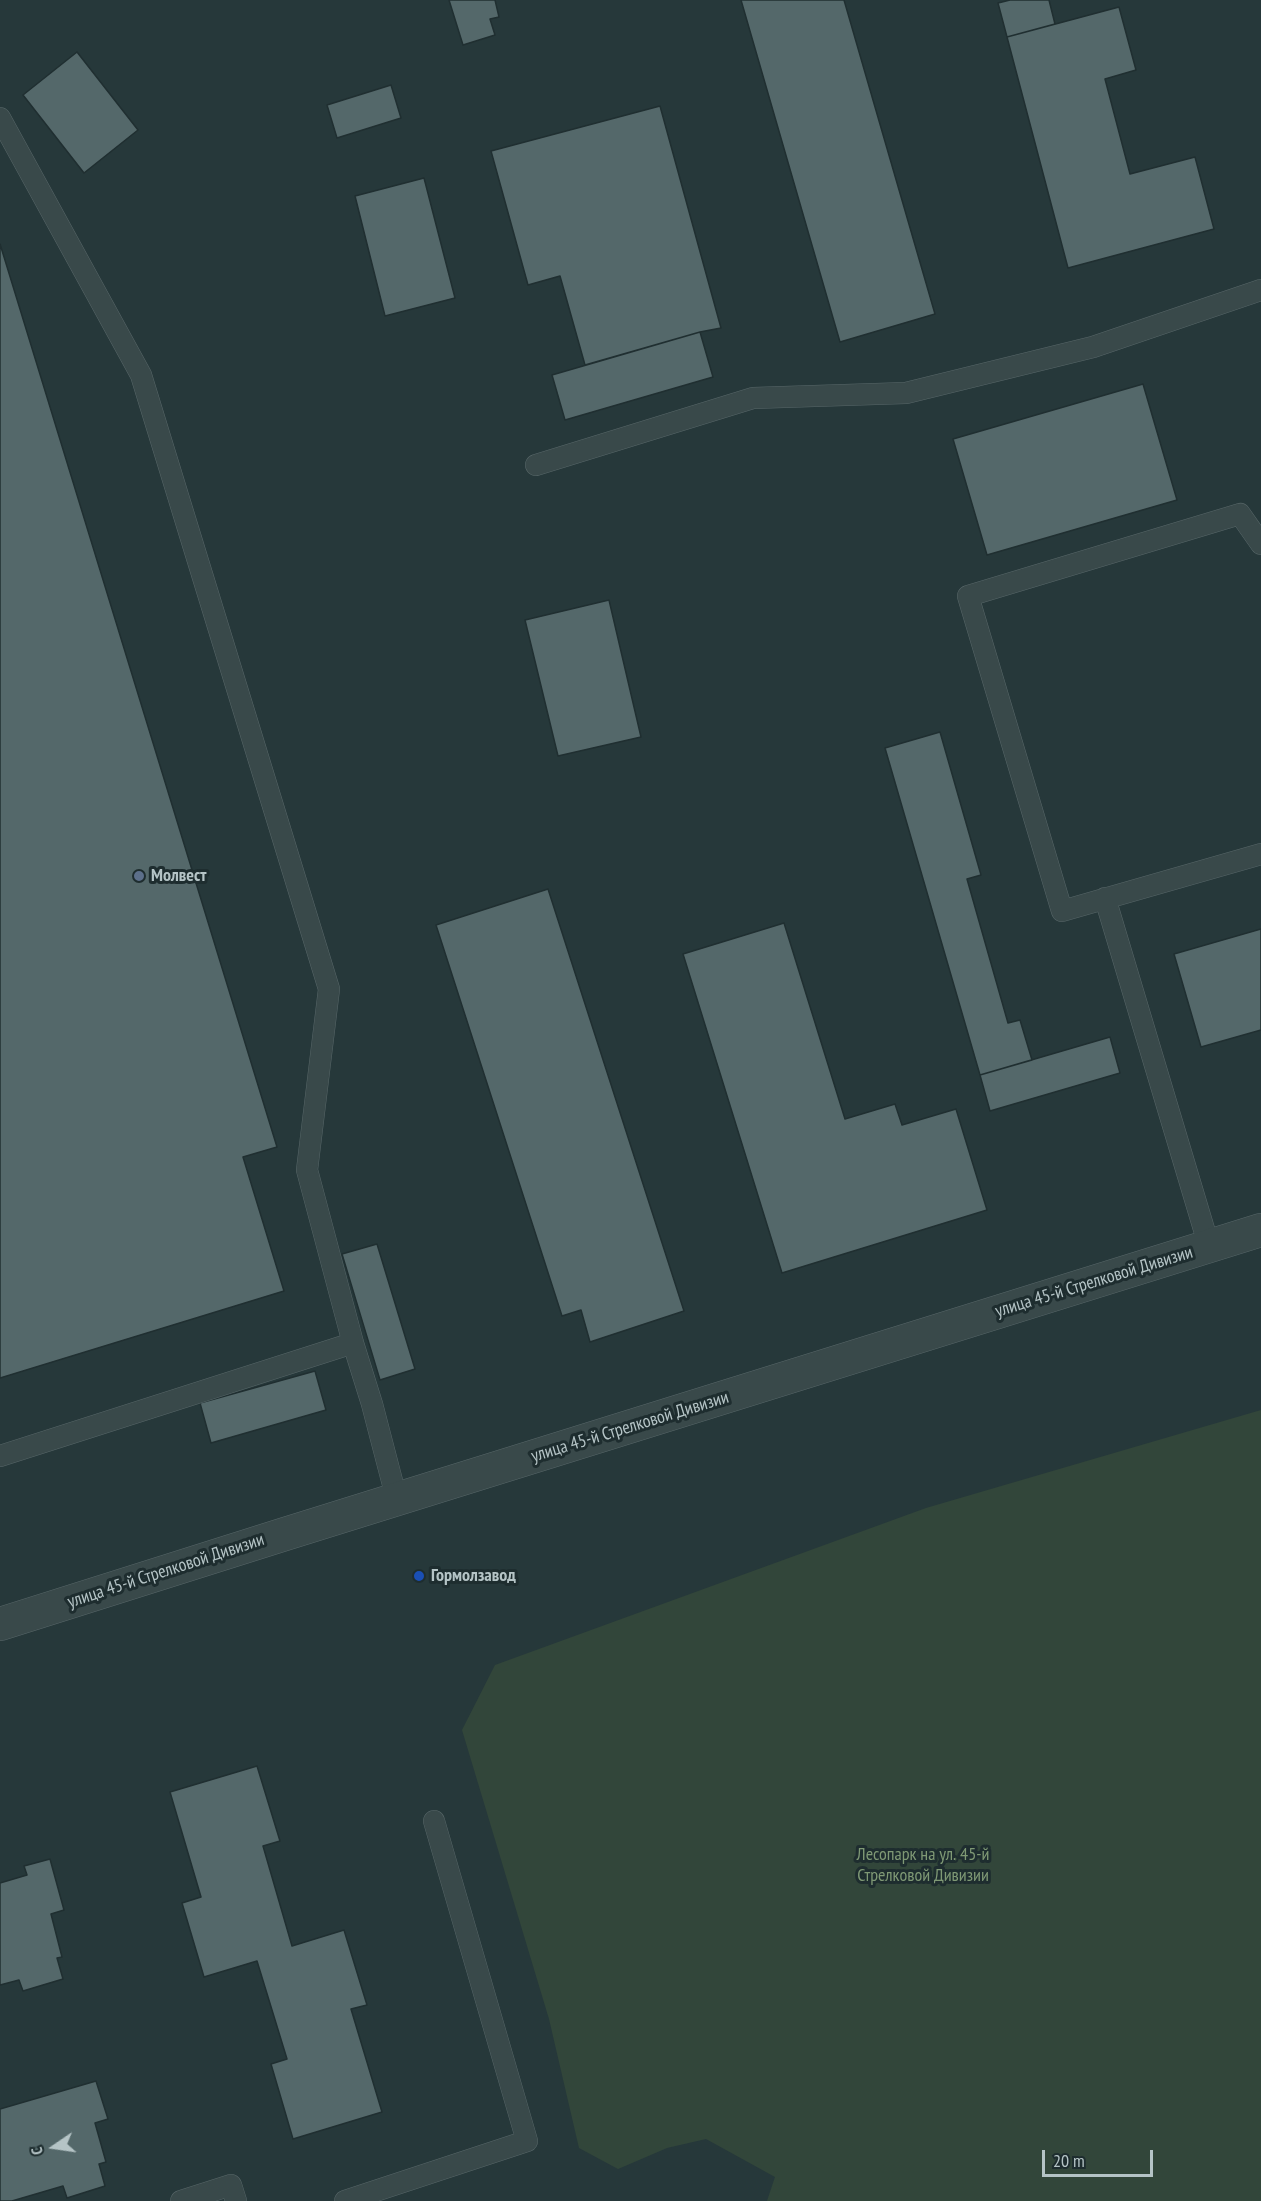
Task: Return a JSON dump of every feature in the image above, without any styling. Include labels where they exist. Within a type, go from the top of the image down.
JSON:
[{"type":"street","name":"улица 45-й Стрелковой Дивизии","points":[[0,1624],[1261,1230]]},
{"type":"lane","points":[[0,118],[141,375],[329,989],[307,1170],[397,1500]]},
{"type":"lane","points":[[536,465],[753,399],[906,393],[1093,347],[1261,290]]},
{"type":"lane","points":[[1261,544],[1240,514],[968,596],[1062,911],[1261,854]]},
{"type":"lane","points":[[1106,898],[1209,1246]]},
{"type":"lane","points":[[0,1456],[353,1343]]},
{"type":"lane","points":[[345,2201],[527,2141],[435,1821]]},
{"type":"lane","points":[[181,2201],[231,2185],[236,2201]]},
{"type":"green space","name":"Лесопарк на ул. 45-й Стрелковой Дивизии","points":[[1261,1410],[1261,2201],[767,2201],[775,2177],[706,2139],[667,2148],[618,2169],[579,2148],[549,2019],[462,1730],[495,1665],[926,1508]]},
{"type":"building","points":[[449,0],[495,0],[499,17],[490,19],[495,35],[463,45]]},
{"type":"building","points":[[741,0],[844,0],[935,314],[840,342]]},
{"type":"building","points":[[1010,0],[1049,0],[1055,24],[1007,37],[998,3]]},
{"type":"building","points":[[1119,7],[1136,70],[1105,79],[1130,174],[1195,157],[1214,229],[1068,268],[1007,37]]},
{"type":"building","points":[[77,52],[138,130],[84,173],[23,95]]},
{"type":"building","points":[[391,85],[401,118],[337,138],[327,105]]},
{"type":"building","points":[[660,106],[721,328],[585,365],[560,276],[528,285],[491,151]]},
{"type":"building","points":[[424,178],[455,298],[385,316],[355,196]]},
{"type":"building","points":[[0,244],[277,1147],[243,1157],[284,1291],[0,1378]]},
{"type":"building","points":[[700,332],[713,377],[565,420],[552,375]]},
{"type":"building","points":[[1143,384],[1177,500],[987,555],[953,439]]},
{"type":"building","points":[[609,600],[641,737],[558,756],[525,620]]},
{"type":"building","points":[[940,732],[981,875],[967,879],[1008,1023],[1020,1020],[1032,1060],[980,1075],[885,748]]},
{"type":"building","points":[[548,889],[684,1311],[590,1342],[581,1310],[562,1316],[436,925]]},
{"type":"building","points":[[784,923],[845,1119],[895,1104],[902,1125],[956,1109],[987,1210],[782,1273],[683,954]]},
{"type":"building","points":[[1261,929],[1261,1030],[1201,1047],[1174,954]]},
{"type":"building","points":[[1110,1037],[1120,1073],[990,1111],[980,1075]]},
{"type":"building","points":[[377,1244],[415,1369],[380,1380],[342,1254]]},
{"type":"building","points":[[315,1371],[326,1410],[211,1443],[200,1403]]},
{"type":"building","points":[[257,1766],[280,1841],[263,1846],[292,1946],[344,1930],[367,2005],[351,2009],[382,2112],[293,2139],[271,2064],[287,2059],[257,1961],[204,1977],[182,1903],[201,1897],[170,1792]]},
{"type":"building","points":[[50,1859],[64,1910],[51,1914],[62,1957],[57,1958],[63,1979],[23,1991],[19,1980],[0,1985],[0,1883],[27,1875],[24,1866]]},
{"type":"building","points":[[96,2081],[108,2119],[95,2123],[106,2162],[99,2164],[105,2186],[67,2198],[63,2186],[12,2201],[0,2201],[0,2109]]},
{"type":"place","name":"Молвест","points":[[139,876]]},
{"type":"place","name":"Гормолзавод","points":[[419,1576]]}]
